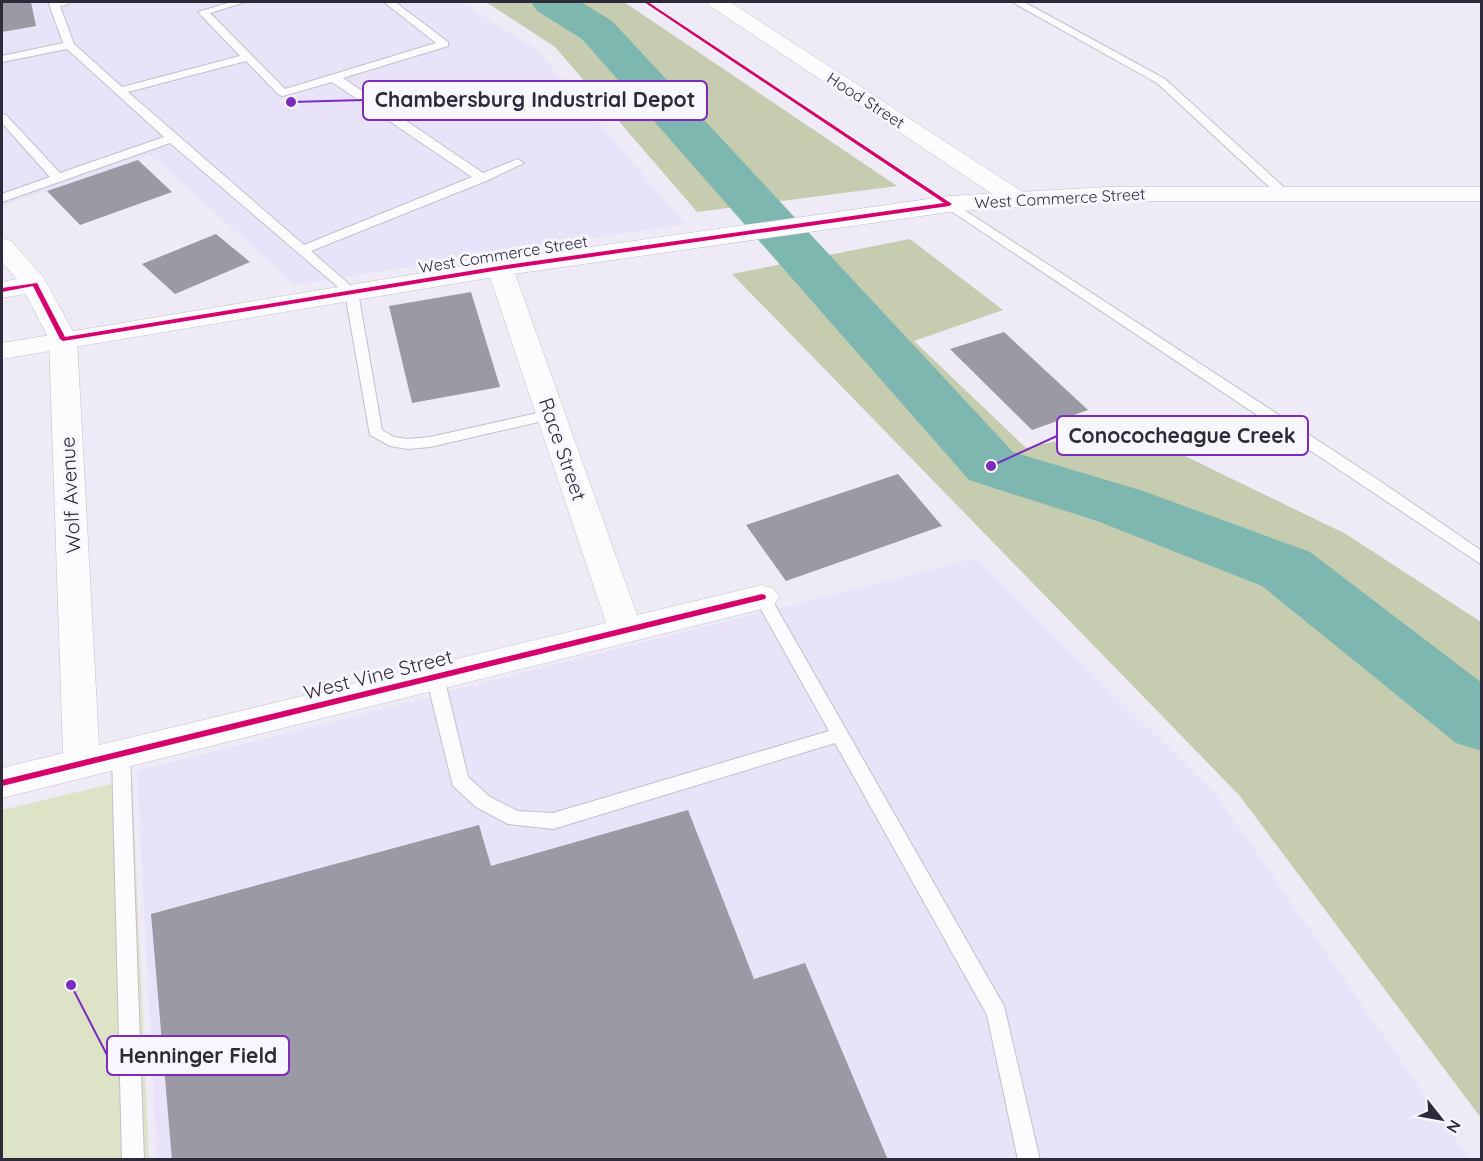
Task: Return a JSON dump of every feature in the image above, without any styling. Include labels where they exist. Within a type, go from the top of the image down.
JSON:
[{"type":"street","name":"Hood Street","points":[[717,2],[1015,198]]},
{"type":"street","name":"West Commerce Street","points":[[2,351],[63,339],[500,268],[949,204],[1015,198],[1107,194],[1482,194]]},
{"type":"street","name":"Wolf Avenue","points":[[2,246],[35,284],[63,339],[82,764]]},
{"type":"street","name":"Race Street","points":[[500,268],[626,631]]},
{"type":"street","points":[[2,290],[35,284]]},
{"type":"street","name":"West Vine Street","points":[[2,783],[762,597]]},
{"type":"lane","points":[[58,2],[69,45],[172,138],[351,292],[375,432],[390,441],[408,444],[430,442],[551,415]]},
{"type":"lane","points":[[241,2],[202,12],[283,93],[444,44],[389,2]]},
{"type":"lane","points":[[1017,2],[1161,81],[1283,193]]},
{"type":"lane","points":[[2,59],[69,45]]},
{"type":"lane","points":[[119,91],[246,58]]},
{"type":"lane","points":[[333,78],[482,178]]},
{"type":"lane","points":[[2,117],[58,178]]},
{"type":"lane","points":[[2,198],[172,138]]},
{"type":"lane","points":[[302,250],[518,163]]},
{"type":"lane","points":[[949,204],[1372,483],[1482,560]]},
{"type":"lane","points":[[762,597],[997,1013],[1029,1160]]},
{"type":"lane","points":[[435,678],[460,781],[483,802],[515,819],[553,821],[840,735]]},
{"type":"lane","points":[[121,754],[133,1160]]},
{"type":"shaded area","points":[[2,2],[460,2],[536,49],[685,224],[295,285],[151,155],[2,206]]},
{"type":"shaded area","points":[[976,558],[1218,797],[1469,1159],[157,1159],[137,771]]},
{"type":"green space","points":[[486,2],[624,2],[897,186],[697,212],[555,47]]},
{"type":"green space","points":[[910,239],[1003,310],[914,341],[1026,448],[1123,426],[1346,534],[1481,622],[1481,1118],[1239,795],[732,274]]},
{"type":"green space","points":[[132,779],[149,1159],[2,1159],[2,810]]},
{"type":"building","points":[[2,2],[31,2],[36,26],[2,32]]},
{"type":"building","points":[[138,160],[172,192],[80,225],[47,191]]},
{"type":"building","points":[[216,234],[250,262],[175,294],[142,264]]},
{"type":"building","points":[[471,292],[500,387],[412,403],[389,306]]},
{"type":"building","points":[[1004,332],[1088,410],[1032,430],[950,349]]},
{"type":"building","points":[[898,474],[942,526],[786,581],[746,525]]},
{"type":"building","points":[[688,810],[754,979],[805,963],[888,1160],[172,1160],[151,914],[479,825],[491,866]]},
{"type":"waterway","points":[[552,2],[597,30],[991,466],[1120,506],[1286,569],[1482,723]]},
{"type":"cycle path","points":[[646,2],[949,204]]},
{"type":"cycle path","points":[[2,290],[35,284],[63,339],[500,268],[949,204]]},
{"type":"cycle path","points":[[2,783],[762,597]]},
{"type":"place","name":"Chambersburg Industrial Depot","points":[[291,102]]},
{"type":"place","name":"Conococheague Creek","points":[[991,466]]},
{"type":"place","name":"Henninger Field","points":[[71,985]]}]
